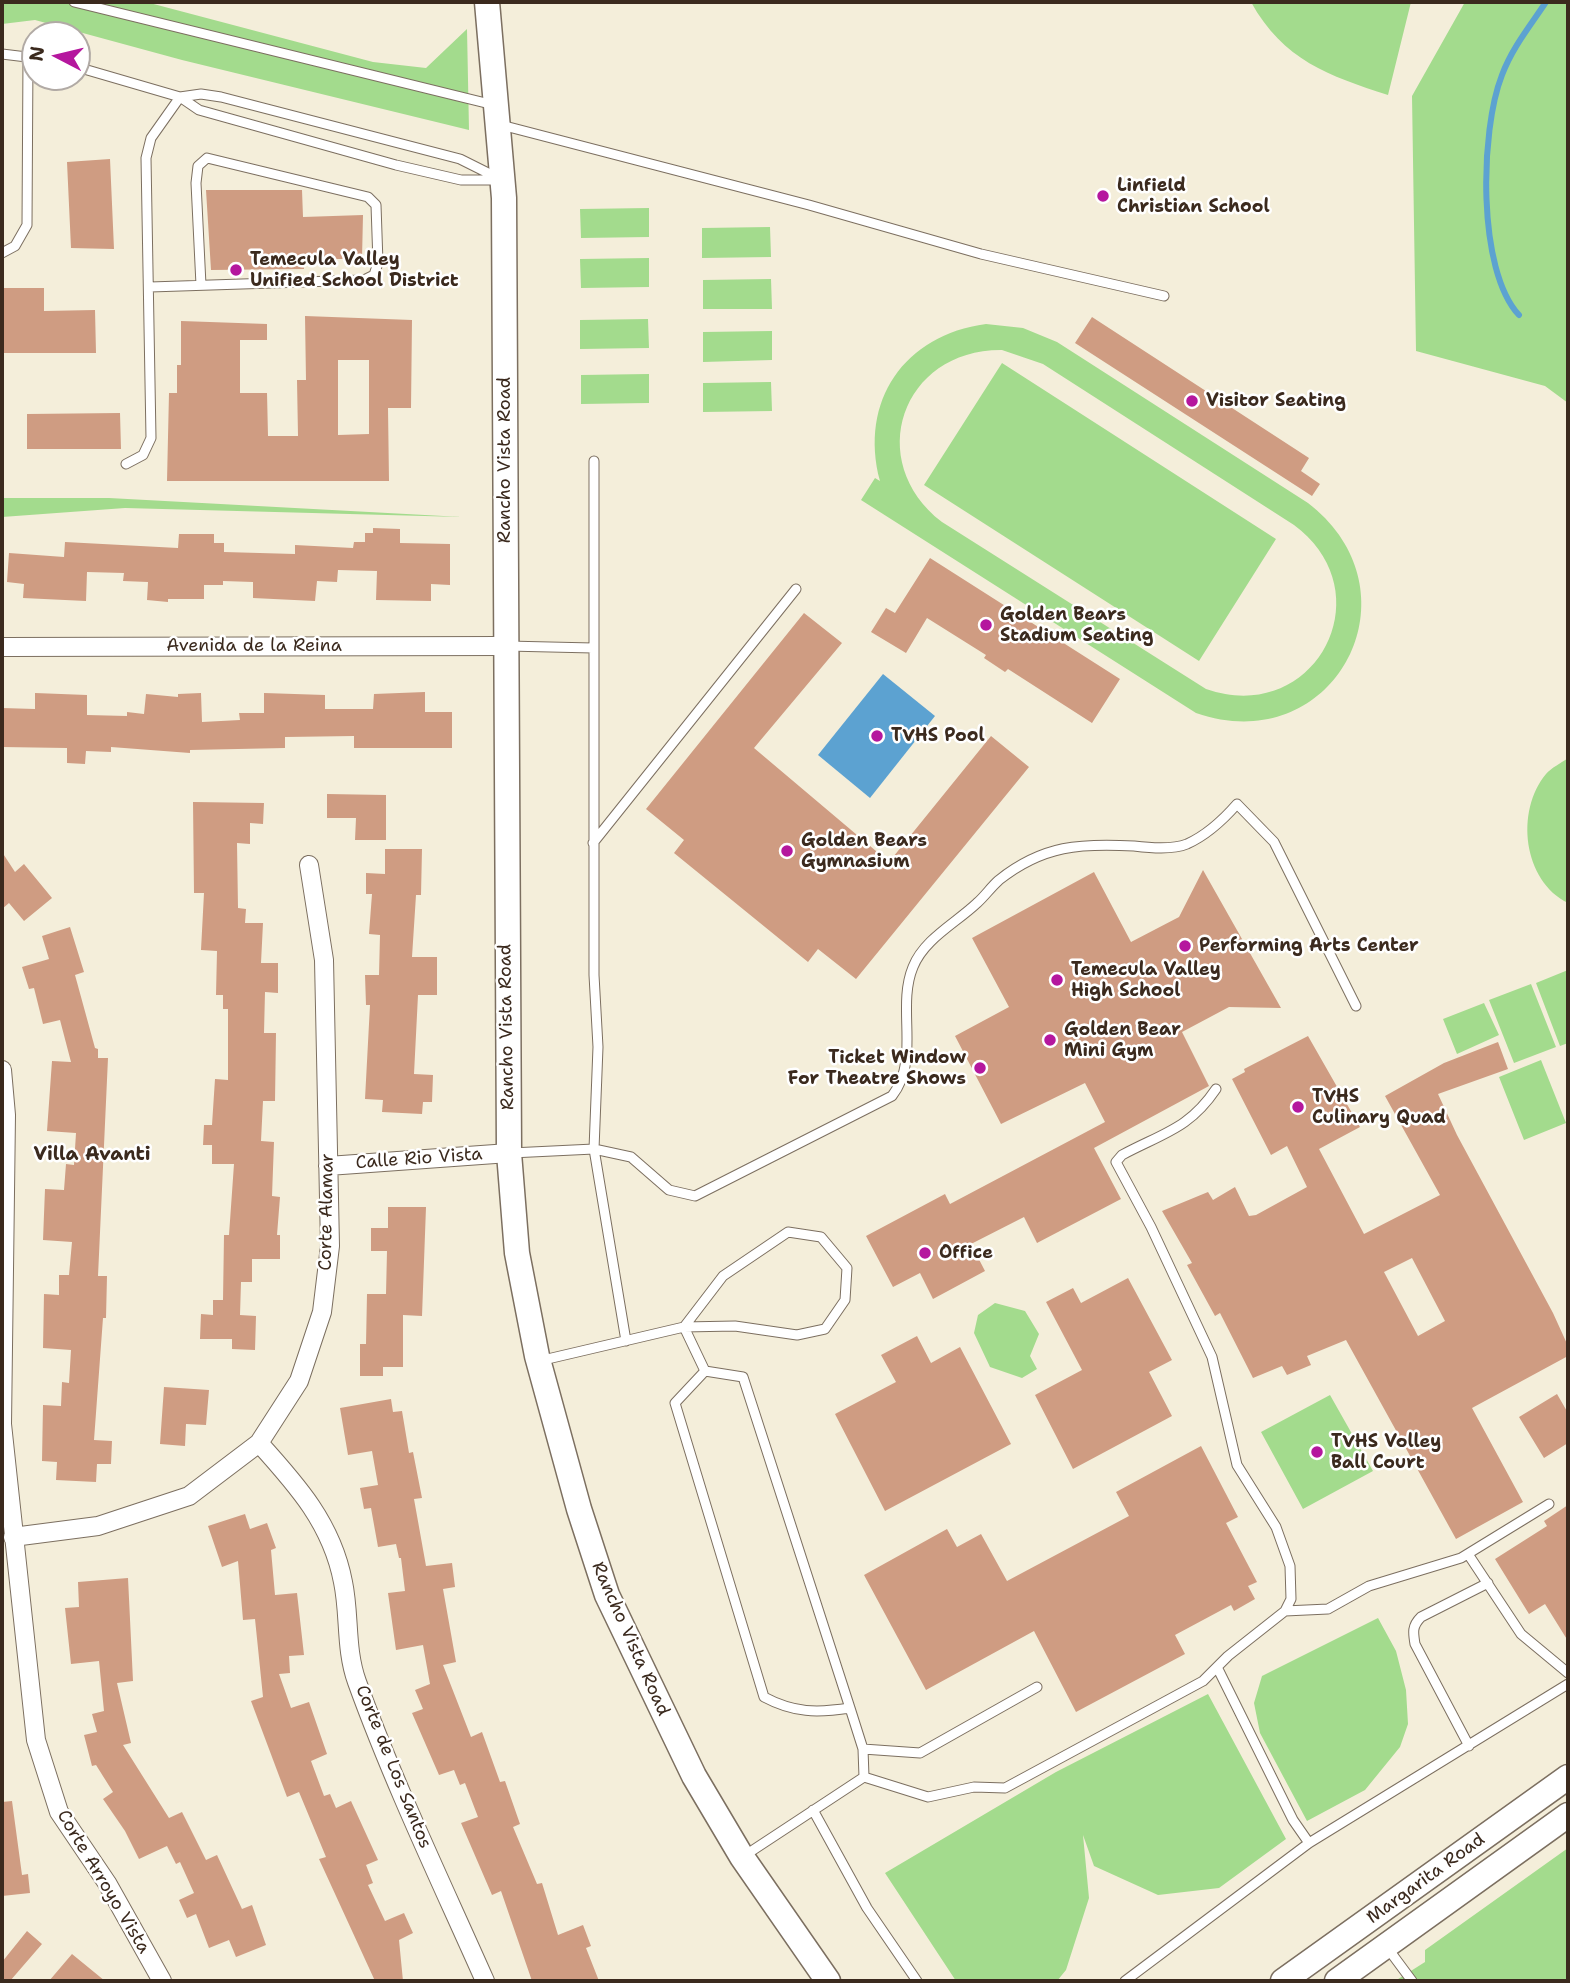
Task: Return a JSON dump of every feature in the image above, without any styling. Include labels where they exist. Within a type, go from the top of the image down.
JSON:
[{"type":"main road","name":"Rancho Vista Road","points":[[487,2],[502,180],[509,1153],[517,1254],[538,1361],[579,1509],[607,1595],[650,1691],[694,1776],[742,1857],[828,1981]]},
{"type":"main road","name":"Margarita Road","points":[[1283,1981],[1568,1777]]},
{"type":"main road","name":"Margarita Road","points":[[1337,1981],[1568,1815]]},
{"type":"street","name":"Avenida de la Reina","points":[[2,647],[506,646]]},
{"type":"street","name":"Corte Alamar","points":[[13,1537],[98,1526],[189,1496],[259,1443],[299,1381],[322,1312],[330,1246],[324,960],[309,865]]},
{"type":"street","name":"Corte Arroyo Vista","points":[[2,1070],[6,1115],[2,1423],[36,1740],[59,1812],[107,1883],[162,1981]]},
{"type":"street","name":"Calle Rio Vista","points":[[328,1166],[509,1153]]},
{"type":"street","name":"Corte de Los Santos","points":[[259,1443],[305,1495],[330,1535],[344,1583],[350,1663],[384,1754],[485,1981]]},
{"type":"lane","points":[[74,2],[498,115],[981,254],[1164,296]]},
{"type":"lane","points":[[2,54],[21,56]]},
{"type":"lane","points":[[91,71],[180,97],[199,110],[396,164],[461,180],[502,180]]},
{"type":"lane","points":[[2,253],[15,246],[27,225],[31,91]]},
{"type":"lane","points":[[126,464],[143,455],[151,438],[146,158],[150,138],[180,97],[201,93],[221,97],[460,159],[502,180]]},
{"type":"lane","points":[[150,287],[364,280],[374,275],[378,263],[376,205],[368,197],[207,158],[198,166],[196,183],[201,285]]},
{"type":"lane","points":[[594,461],[593,844],[598,1047],[594,1149],[626,1341]]},
{"type":"lane","points":[[593,844],[796,589]]},
{"type":"lane","points":[[506,646],[593,648]]},
{"type":"lane","points":[[509,1153],[594,1149],[631,1157],[669,1190],[695,1196],[711,1189],[892,1096],[898,1088],[905,1065],[909,981],[921,954],[997,882],[1041,855],[1062,847],[1098,845],[1165,848],[1186,845],[1224,819],[1237,804],[1274,842],[1356,1006]]},
{"type":"lane","points":[[864,1777],[928,1797],[974,1787],[1005,1788],[1203,1681],[1285,1611],[1292,1599],[1290,1566],[1276,1527],[1237,1465],[1212,1357],[1151,1227],[1116,1161],[1122,1155],[1185,1124],[1201,1111],[1216,1089]]},
{"type":"lane","points":[[538,1361],[684,1327],[735,1326],[797,1335],[825,1329],[845,1300],[848,1268],[821,1237],[788,1232],[723,1276],[684,1327]]},
{"type":"lane","points":[[684,1327],[705,1371]]},
{"type":"lane","points":[[705,1371],[743,1377],[863,1749],[864,1777]]},
{"type":"lane","points":[[705,1371],[675,1403],[764,1697],[786,1709],[817,1713],[850,1708]]},
{"type":"lane","points":[[1285,1611],[1328,1609],[1369,1586],[1468,1554],[1549,1504]]},
{"type":"lane","points":[[1468,1554],[1521,1634],[1568,1673]]},
{"type":"lane","points":[[1469,1746],[1415,1644],[1413,1631],[1421,1617],[1488,1583]]},
{"type":"lane","points":[[1217,1667],[1293,1820],[1309,1843]]},
{"type":"lane","points":[[1125,1981],[1309,1843],[1568,1684]]},
{"type":"lane","points":[[863,1749],[920,1753],[1037,1686]]},
{"type":"lane","points":[[742,1857],[864,1777]]},
{"type":"lane","points":[[813,1810],[867,1908],[917,1981]]},
{"type":"lane","points":[[1386,1946],[1412,1981]]},
{"type":"green space","points":[[2,2],[146,2],[373,62],[426,68],[467,29],[469,130],[91,35],[91,21],[35,20],[2,24]]},
{"type":"green space","points":[[1251,2],[1411,2],[1388,95],[1346,81],[1309,63],[1278,38]]},
{"type":"green space","points":[[1465,2],[1568,2],[1568,403],[1545,386],[1416,351],[1412,96]]},
{"type":"green space","points":[[649,208],[649,237],[581,238],[580,209]]},
{"type":"green space","points":[[770,227],[771,257],[702,258],[702,228]]},
{"type":"green space","points":[[649,258],[649,287],[581,288],[580,259]]},
{"type":"green space","points":[[771,279],[772,309],[703,309],[703,280]]},
{"type":"green space","points":[[648,319],[649,348],[580,349],[580,320]]},
{"type":"green space","points":[[986,324],[1023,328],[1057,342],[1308,503],[1342,540],[1359,580],[1360,621],[1348,659],[1323,691],[1288,713],[1245,721],[1196,713],[861,500],[875,478],[880,481],[875,452],[876,424],[883,399],[894,377],[911,357],[932,342],[957,331]],"holes":[[[1002,350],[1043,364],[1294,525],[1321,553],[1334,585],[1335,617],[1325,647],[1306,672],[1279,689],[1245,696],[1206,689],[942,522],[918,497],[904,469],[900,441],[905,413],[918,388],[939,368],[967,355]]]},
{"type":"green space","points":[[772,331],[772,360],[703,362],[703,332]]},
{"type":"green space","points":[[1002,363],[1276,539],[1199,661],[924,485]]},
{"type":"green space","points":[[649,374],[649,403],[581,404],[581,375]]},
{"type":"green space","points":[[771,382],[772,411],[703,412],[703,383]]},
{"type":"green space","points":[[2,498],[109,498],[462,517],[125,508],[2,517]]},
{"type":"green space","points":[[1568,758],[1568,903],[1553,893],[1541,879],[1528,844],[1527,825],[1536,789],[1548,772]]},
{"type":"green space","points":[[1568,970],[1568,1043],[1560,1046],[1536,983]]},
{"type":"green space","points":[[1531,984],[1556,1047],[1514,1063],[1489,1000]]},
{"type":"green space","points":[[1484,1003],[1499,1035],[1457,1054],[1443,1019]]},
{"type":"green space","points":[[1541,1060],[1566,1123],[1524,1140],[1499,1077]]},
{"type":"green space","points":[[995,1303],[1025,1311],[1039,1334],[1030,1356],[1037,1369],[1022,1378],[990,1367],[974,1333],[978,1315]]},
{"type":"green space","name":"TVHS Volley Ball Court","points":[[1330,1395],[1373,1471],[1303,1509],[1261,1432]]},
{"type":"green space","points":[[1378,1618],[1396,1651],[1406,1690],[1408,1724],[1400,1747],[1365,1790],[1307,1821],[1260,1733],[1254,1703],[1262,1676]]},
{"type":"green space","points":[[1208,1694],[1286,1839],[1219,1888],[1158,1895],[1094,1866],[1083,1835],[1089,1898],[1066,1970],[1057,1981],[956,1981],[885,1873],[1056,1772]]},
{"type":"green space","points":[[1568,1848],[1568,1981],[1395,1981],[1425,1962],[1425,1950]]},
{"type":"water","name":"TVHS Pool","points":[[883,674],[935,716],[870,798],[818,755]]},
{"type":"building","points":[[110,159],[114,249],[71,248],[67,162]]},
{"type":"building","points":[[206,190],[302,190],[303,217],[363,215],[362,259],[304,259],[304,269],[211,270]]},
{"type":"building","points":[[2,288],[44,288],[44,311],[95,310],[96,353],[2,353]]},
{"type":"building","points":[[305,316],[412,320],[411,408],[388,408],[389,481],[167,481],[169,393],[177,393],[177,365],[181,365],[181,321],[267,324],[267,340],[240,340],[240,393],[267,393],[268,436],[298,436],[297,380],[306,380]],"holes":[[[338,360],[369,360],[369,434],[338,435]]]},
{"type":"building","name":"Visitor Seating","points":[[1092,317],[1309,458],[1301,471],[1320,484],[1312,496],[1075,343]]},
{"type":"building","points":[[120,413],[121,449],[27,449],[27,414]]},
{"type":"building","points":[[373,528],[400,529],[400,543],[450,544],[450,585],[431,584],[431,601],[376,600],[377,571],[338,570],[337,582],[317,581],[315,601],[253,598],[253,582],[223,581],[223,585],[204,585],[204,599],[168,599],[168,602],[147,600],[148,582],[123,581],[124,573],[87,572],[86,601],[23,598],[24,584],[7,582],[9,553],[64,557],[65,542],[178,548],[179,534],[214,534],[214,543],[224,543],[224,552],[295,554],[295,545],[353,548],[354,542],[365,542],[365,533],[373,533]]},
{"type":"building","name":"Golden Bears Stadium Seating","points":[[930,558],[1120,679],[1092,723],[1008,669],[1005,672],[984,658],[986,655],[927,618],[906,653],[871,632],[886,608],[895,613]]},
{"type":"building","points":[[804,613],[842,643],[754,748],[889,862],[991,736],[1029,767],[856,979],[818,949],[808,962],[674,853],[684,840],[646,809]]},
{"type":"building","points":[[425,692],[425,712],[452,712],[452,748],[354,748],[354,736],[285,737],[285,748],[190,750],[190,753],[111,747],[111,752],[86,751],[85,764],[67,763],[67,748],[2,747],[2,708],[35,709],[35,693],[87,695],[87,715],[127,716],[127,712],[144,714],[146,694],[178,697],[178,694],[201,693],[202,722],[240,720],[239,713],[264,713],[264,693],[325,695],[325,709],[373,709],[374,694]]},
{"type":"building","points":[[327,794],[386,795],[386,840],[355,840],[356,818],[327,818]]},
{"type":"building","points":[[193,802],[264,803],[263,824],[250,823],[250,844],[237,843],[238,908],[246,909],[245,923],[263,923],[261,963],[278,963],[278,993],[265,992],[264,1033],[276,1033],[275,1101],[263,1101],[261,1141],[274,1142],[272,1196],[280,1197],[277,1235],[280,1235],[280,1259],[252,1259],[252,1282],[241,1282],[240,1315],[256,1316],[255,1350],[232,1349],[232,1339],[200,1339],[201,1314],[213,1315],[213,1300],[223,1300],[224,1235],[229,1235],[234,1164],[212,1164],[212,1145],[203,1145],[204,1125],[212,1125],[215,1079],[228,1080],[228,1009],[223,1009],[223,995],[216,995],[217,951],[201,950],[204,893],[194,893]]},
{"type":"building","points":[[385,849],[422,849],[421,895],[416,895],[412,957],[437,957],[437,995],[418,995],[414,1074],[433,1075],[432,1102],[423,1102],[422,1114],[382,1112],[383,1100],[365,1099],[370,1005],[366,1005],[365,975],[379,975],[380,935],[369,934],[372,894],[366,894],[366,873],[385,874]]},
{"type":"building","points":[[2,852],[15,872],[24,864],[52,898],[24,921],[9,903],[2,909]]},
{"type":"building","points":[[1203,870],[1281,1008],[1229,1007],[1182,1032],[1209,1086],[1094,1148],[1121,1199],[1037,1243],[1024,1217],[971,1244],[985,1271],[933,1299],[920,1273],[893,1287],[866,1236],[945,1194],[950,1204],[1105,1122],[1085,1083],[1001,1124],[955,1036],[1009,1007],[972,938],[1094,872],[1131,942],[1179,917]]},
{"type":"building","points":[[70,927],[84,972],[75,975],[95,1048],[98,1049],[98,1058],[108,1058],[98,1276],[107,1276],[106,1318],[103,1318],[94,1440],[112,1441],[111,1464],[97,1464],[96,1482],[56,1480],[57,1462],[42,1461],[43,1405],[61,1406],[62,1382],[69,1383],[71,1350],[43,1348],[44,1294],[59,1295],[59,1275],[69,1275],[72,1242],[43,1240],[45,1189],[64,1190],[66,1164],[74,1165],[76,1133],[47,1131],[52,1061],[71,1062],[60,1020],[43,1024],[34,988],[29,989],[22,967],[49,959],[42,936]]},
{"type":"building","points":[[1308,1036],[1360,1127],[1319,1149],[1364,1234],[1440,1195],[1385,1096],[1444,1063],[1498,1042],[1508,1069],[1438,1094],[1457,1135],[1553,1313],[1568,1346],[1568,1356],[1472,1408],[1523,1502],[1456,1539],[1346,1340],[1307,1356],[1311,1365],[1287,1375],[1282,1366],[1253,1378],[1220,1313],[1215,1316],[1187,1265],[1192,1263],[1162,1211],[1208,1192],[1213,1200],[1235,1187],[1249,1216],[1256,1215],[1307,1187],[1287,1146],[1271,1155],[1232,1079],[1245,1072],[1244,1069]],"holes":[[[1412,1258],[1445,1321],[1418,1336],[1384,1272]]]},
{"type":"building","points":[[388,1207],[426,1207],[422,1316],[403,1315],[403,1367],[383,1367],[383,1376],[360,1376],[360,1344],[366,1344],[367,1294],[386,1294],[387,1251],[371,1251],[371,1228],[388,1228]]},
{"type":"building","points":[[1128,1278],[1172,1360],[1149,1372],[1172,1416],[1073,1469],[1035,1395],[1082,1370],[1046,1302],[1073,1288],[1081,1303]]},
{"type":"building","points":[[917,1336],[931,1363],[960,1347],[1011,1444],[885,1511],[835,1414],[896,1382],[881,1355]]},
{"type":"building","points":[[164,1387],[209,1390],[206,1425],[186,1424],[185,1446],[160,1444]]},
{"type":"building","points":[[1557,1394],[1568,1413],[1568,1443],[1544,1458],[1519,1417]]},
{"type":"building","points":[[391,1399],[393,1412],[402,1411],[409,1453],[413,1452],[422,1498],[414,1499],[426,1566],[452,1563],[455,1587],[443,1589],[456,1662],[443,1665],[471,1737],[482,1732],[500,1782],[505,1781],[520,1824],[513,1827],[537,1884],[542,1883],[558,1935],[583,1925],[591,1946],[586,1948],[599,1981],[532,1981],[501,1891],[492,1895],[461,1823],[478,1817],[465,1783],[460,1785],[454,1770],[439,1775],[412,1713],[423,1709],[415,1690],[430,1684],[423,1645],[396,1650],[388,1593],[405,1591],[401,1558],[396,1544],[378,1547],[371,1508],[364,1509],[360,1488],[378,1485],[372,1451],[348,1455],[340,1408]]},
{"type":"building","points":[[1201,1446],[1238,1517],[1226,1523],[1257,1582],[1248,1586],[1255,1599],[1234,1611],[1231,1605],[1175,1635],[1185,1654],[1076,1712],[1034,1631],[926,1690],[864,1575],[947,1529],[957,1547],[981,1534],[1007,1581],[1129,1516],[1116,1492]]},
{"type":"building","points":[[1568,1505],[1568,1641],[1545,1604],[1529,1614],[1495,1559],[1547,1526],[1544,1521]]},
{"type":"building","points":[[245,1514],[250,1529],[267,1523],[276,1548],[271,1550],[275,1595],[297,1593],[304,1655],[289,1656],[290,1673],[279,1674],[291,1708],[309,1702],[327,1754],[311,1761],[324,1796],[330,1794],[336,1808],[351,1801],[378,1860],[366,1865],[373,1883],[368,1885],[385,1921],[404,1913],[413,1933],[399,1940],[403,1981],[375,1981],[319,1859],[326,1857],[299,1792],[287,1797],[251,1701],[263,1697],[255,1619],[243,1620],[238,1561],[222,1567],[208,1526]]},
{"type":"building","points":[[128,1578],[133,1681],[117,1683],[131,1743],[123,1745],[169,1818],[182,1812],[206,1860],[217,1855],[242,1909],[252,1905],[266,1945],[236,1957],[229,1940],[209,1948],[196,1914],[187,1918],[179,1900],[194,1893],[180,1862],[176,1864],[167,1846],[139,1859],[125,1831],[103,1799],[113,1792],[96,1765],[92,1766],[84,1735],[97,1732],[92,1714],[104,1711],[99,1661],[71,1664],[65,1608],[79,1607],[78,1582]]},
{"type":"building","points":[[12,1801],[22,1875],[28,1874],[30,1893],[2,1896],[2,1802]]},
{"type":"building","points":[[27,1931],[42,1944],[10,1981],[2,1981],[2,1962]]},
{"type":"building","points":[[72,1954],[105,1981],[49,1981]]},
{"type":"waterway","points":[[1519,315],[1505,294],[1489,234],[1486,199],[1489,130],[1506,65],[1546,2]]},
{"type":"place","name":"Linfield Christian School","points":[[1103,196]]},
{"type":"place","name":"Temecula Valley Unified School District","points":[[236,270]]},
{"type":"place","name":"Visitor Seating","points":[[1192,401]]},
{"type":"place","name":"Golden Bears Stadium Seating","points":[[986,625]]},
{"type":"place","name":"TVHS Pool","points":[[877,736]]},
{"type":"place","name":"Golden Bears Gymnasium","points":[[787,851]]},
{"type":"place","name":"Performing Arts Center","points":[[1185,946]]},
{"type":"place","name":"Temecula Valley High School","points":[[1057,980]]},
{"type":"place","name":"Golden Bear Mini Gym","points":[[1050,1040]]},
{"type":"place","name":"Ticket Window For Theatre Shows","points":[[980,1068]]},
{"type":"place","name":"TVHS Culinary Quad","points":[[1298,1107]]},
{"type":"place","name":"Office","points":[[925,1253]]},
{"type":"place","name":"TVHS Volley Ball Court","points":[[1317,1452]]},
{"type":"district","name":"Villa Avanti","points":[[92,1155]]}]
